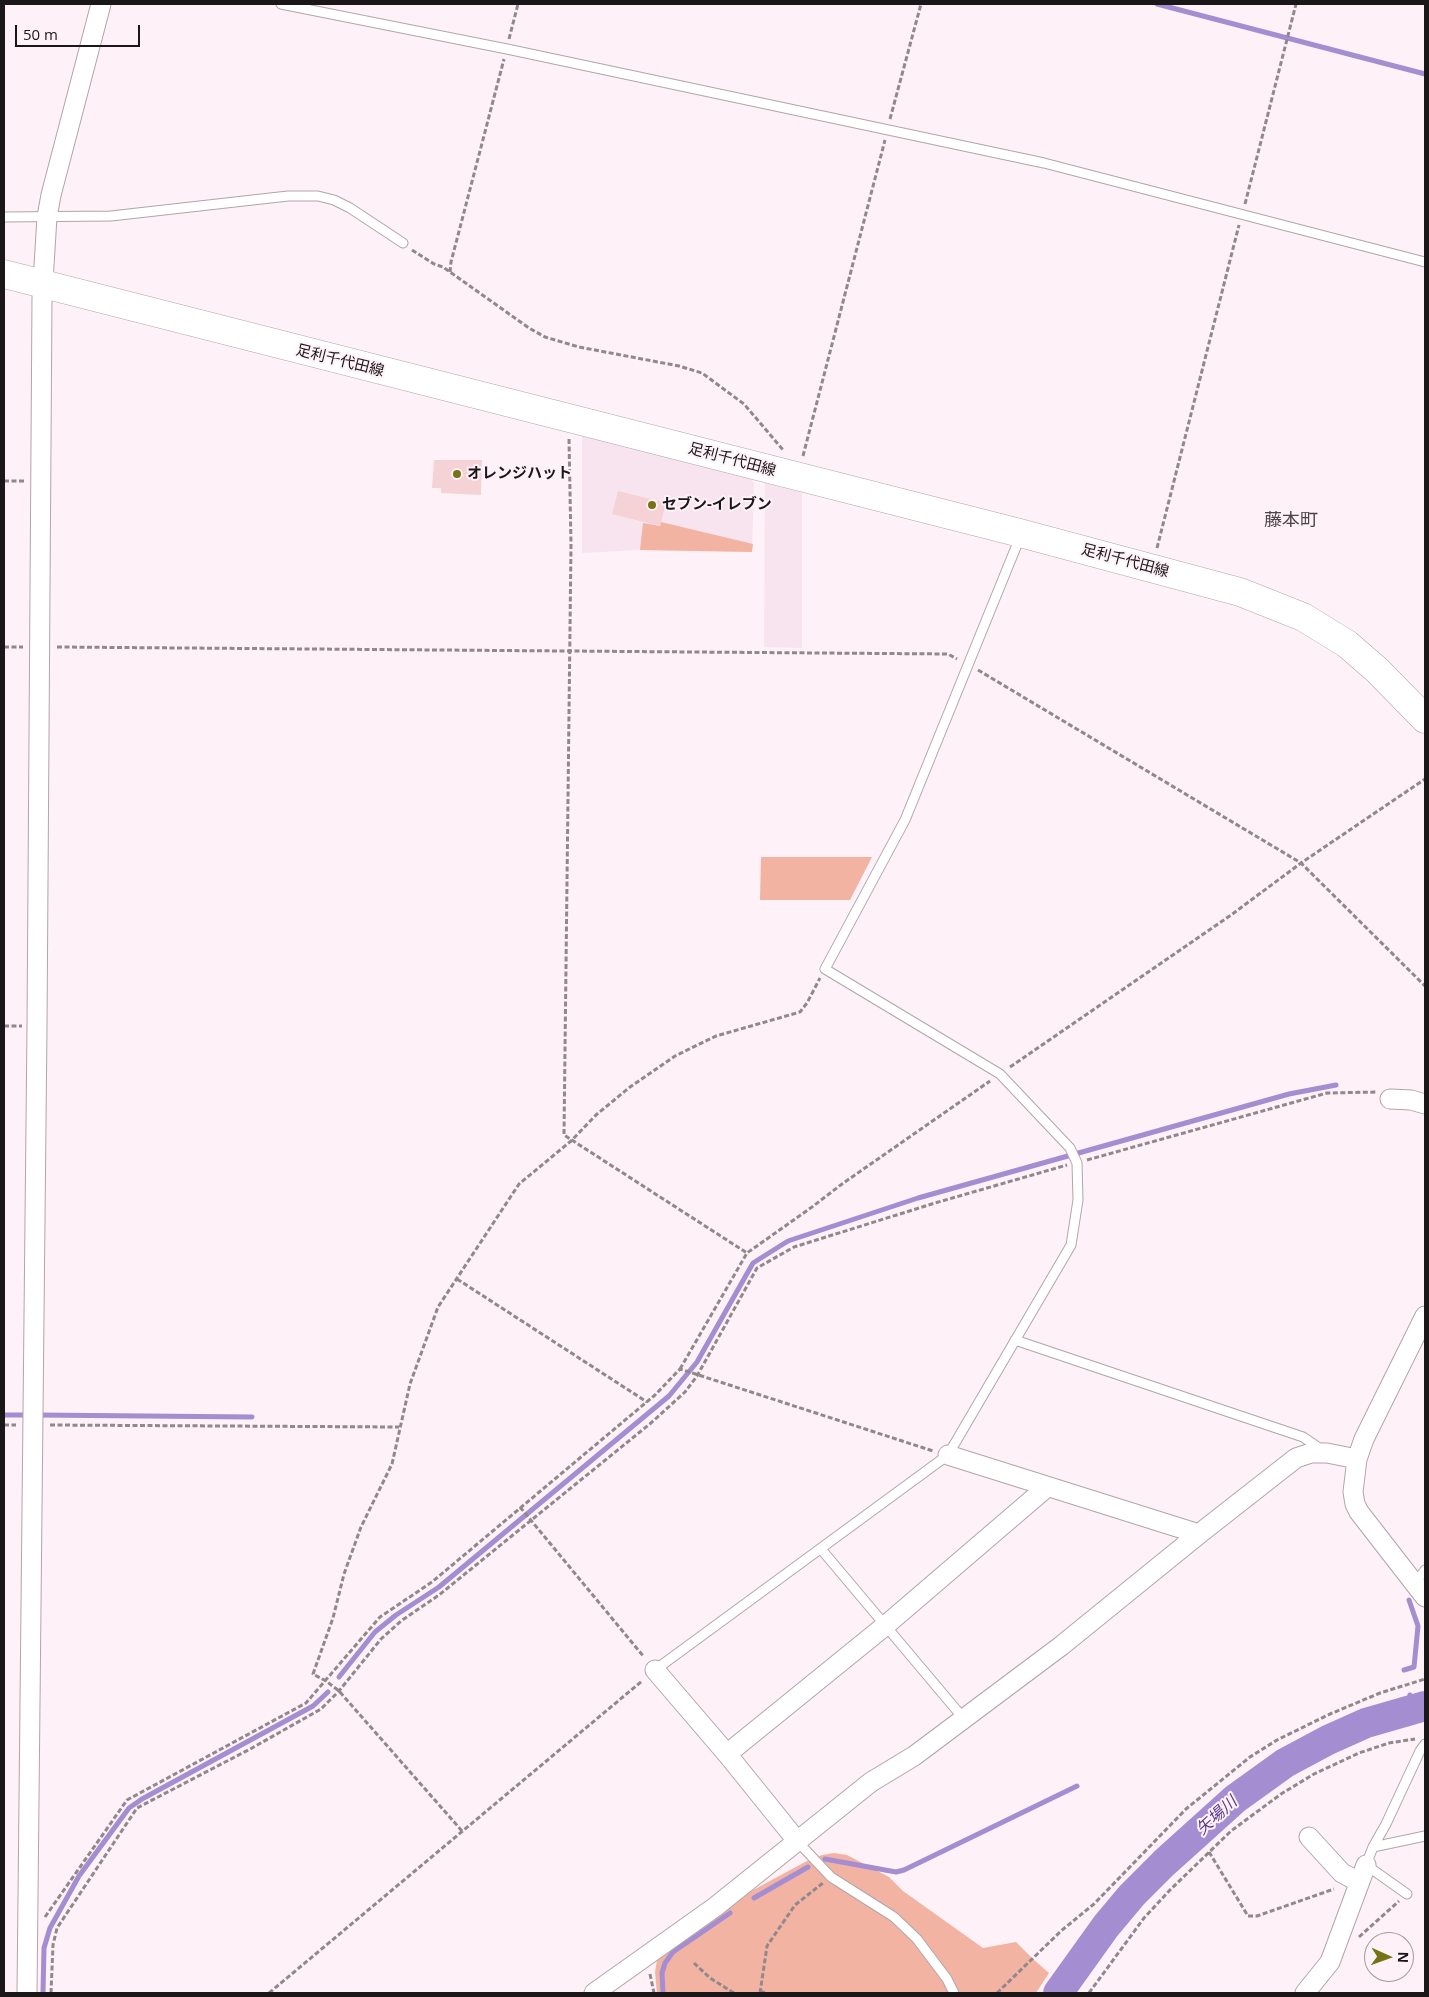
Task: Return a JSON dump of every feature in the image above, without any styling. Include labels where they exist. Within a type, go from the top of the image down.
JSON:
[{"type":"main road","name":"足利千代田線","points":[[4,274],[1240,592],[1303,617],[1347,644],[1377,670],[1425,719]]},
{"type":"street","points":[[27,1993],[43,285],[47,217],[51,195],[101,4]]},
{"type":"street","points":[[1390,1099],[1412,1100],[1425,1104]]},
{"type":"street","points":[[1422,1583],[1359,1512],[1355,1504],[1353,1492],[1357,1459],[1364,1439],[1425,1316]]},
{"type":"street","points":[[594,1993],[715,1907],[871,1782],[914,1756],[1061,1646],[1198,1534],[1296,1458],[1311,1453],[1327,1453],[1357,1459]]},
{"type":"street","points":[[948,1455],[1198,1534]]},
{"type":"street","points":[[727,1754],[886,1625],[1047,1487]]},
{"type":"street","points":[[655,1670],[727,1754],[798,1842]]},
{"type":"street","points":[[1305,1993],[1330,1962],[1362,1874],[1342,1873],[1309,1837]]},
{"type":"lane","points":[[281,4],[507,49],[1044,163],[1425,262]]},
{"type":"lane","points":[[4,217],[110,216],[288,196],[318,196],[334,200],[350,208],[403,244]]},
{"type":"lane","points":[[655,1670],[948,1455],[1072,1245],[1078,1200],[1077,1163],[1070,1148],[1000,1074],[825,969],[905,820],[1020,534]]},
{"type":"lane","points":[[1015,1340],[1304,1438],[1327,1453]]},
{"type":"lane","points":[[821,1549],[964,1719]]},
{"type":"lane","points":[[1407,1894],[1362,1874],[1373,1847],[1425,1744]]},
{"type":"lane","points":[[1373,1847],[1425,1836]]},
{"type":"lane","points":[[798,1842],[831,1877],[894,1917],[917,1939],[947,1979],[954,1993]]},
{"type":"path","points":[[450,272],[518,4]]},
{"type":"path","points":[[798,477],[920,4]]},
{"type":"path","points":[[1152,568],[1296,4]]},
{"type":"path","points":[[403,244],[450,272],[529,328],[545,337],[580,347],[679,366],[702,373],[744,404],[784,452]]},
{"type":"path","points":[[572,419],[569,428],[570,652],[564,1135],[747,1253]]},
{"type":"path","points":[[39,647],[948,654],[969,664],[1301,863],[1425,986]]},
{"type":"path","points":[[28,1942],[127,1800],[306,1703],[380,1617],[432,1582],[647,1402],[680,1369],[747,1253],[812,1208],[842,1184],[1231,915],[1301,863],[1425,779]]},
{"type":"path","points":[[462,1832],[339,1691],[313,1674],[333,1618],[344,1574],[358,1534],[392,1464],[410,1384],[438,1308],[519,1184],[571,1141],[596,1116],[630,1087],[676,1056],[716,1036],[800,1012],[807,1004],[825,969]]},
{"type":"path","points":[[51,1993],[53,1945],[57,1928],[137,1808],[252,1748],[321,1708],[339,1691],[381,1639],[401,1621],[439,1595],[651,1423],[685,1392],[697,1376],[756,1268],[794,1247],[935,1203],[1327,1093],[1376,1092],[1390,1099]]},
{"type":"path","points":[[457,1279],[647,1402]]},
{"type":"path","points":[[680,1369],[948,1455]]},
{"type":"path","points":[[33,1425],[399,1427]]},
{"type":"path","points":[[269,1993],[655,1670],[520,1507]]},
{"type":"path","points":[[997,1993],[1061,1931],[1094,1904],[1186,1809],[1250,1756],[1277,1740],[1330,1714],[1380,1693],[1425,1679]]},
{"type":"path","points":[[1089,1993],[1144,1918],[1170,1890],[1231,1831],[1267,1803],[1314,1774],[1360,1753],[1389,1743],[1416,1739]]},
{"type":"path","points":[[1209,1852],[1248,1916],[1257,1916],[1362,1874]]},
{"type":"path","points":[[765,1993],[760,1992],[767,1946],[795,1905],[831,1877]]},
{"type":"path","points":[[1354,1941],[1407,1894]]},
{"type":"path","points":[[694,1963],[710,1978],[734,1993]]},
{"type":"shaded area","points":[[582,435],[751,479],[754,483],[752,552],[640,550],[582,553]]},
{"type":"shaded area","points":[[765,483],[802,493],[802,648],[764,647]]},
{"type":"shaded area","points":[[661,522],[753,544],[752,552],[640,550],[643,523],[660,526]]},
{"type":"shaded area","points":[[761,857],[872,857],[850,900],[760,900]]},
{"type":"shaded area","points":[[834,1853],[847,1855],[889,1877],[903,1891],[983,1948],[1016,1942],[1049,1973],[1036,1993],[657,1993],[655,1972],[657,1960],[742,1896],[807,1861]]},
{"type":"building","name":"オレンジハット","points":[[434,460],[482,460],[481,495],[441,493],[441,488],[432,488]]},
{"type":"building","points":[[618,491],[666,503],[660,526],[612,514]]},
{"type":"waterway","points":[[1157,4],[1425,74]]},
{"type":"waterway","points":[[339,1677],[375,1632],[396,1615],[439,1587],[669,1396],[697,1362],[753,1263],[788,1241],[918,1198],[1289,1094],[1336,1085]]},
{"type":"waterway","points":[[4,1415],[29,1415]]},
{"type":"waterway","points":[[37,1415],[252,1417]]},
{"type":"waterway","points":[[1404,1670],[1414,1667],[1418,1626],[1409,1600]]},
{"type":"waterway","points":[[43,1993],[44,1948],[50,1928],[79,1876],[129,1808],[142,1799],[313,1706],[328,1692]]},
{"type":"waterway","points":[[1410,1695],[1414,1709]]},
{"type":"waterway","name":"矢場川","points":[[1058,1993],[1106,1926],[1132,1895],[1164,1863],[1235,1799],[1285,1763],[1328,1740],[1366,1723],[1425,1706]]},
{"type":"waterway","points":[[825,1859],[896,1872],[904,1870],[1077,1786]]},
{"type":"waterway","points":[[754,1898],[808,1867]]},
{"type":"waterway","points":[[663,1993],[662,1973],[665,1963],[673,1952],[730,1913]]},
{"type":"place","name":"オレンジハット","points":[[457,474]]},
{"type":"place","name":"セブン-イレブン","points":[[652,505]]},
{"type":"district","name":"藤本町","points":[[1291,521]]}]
